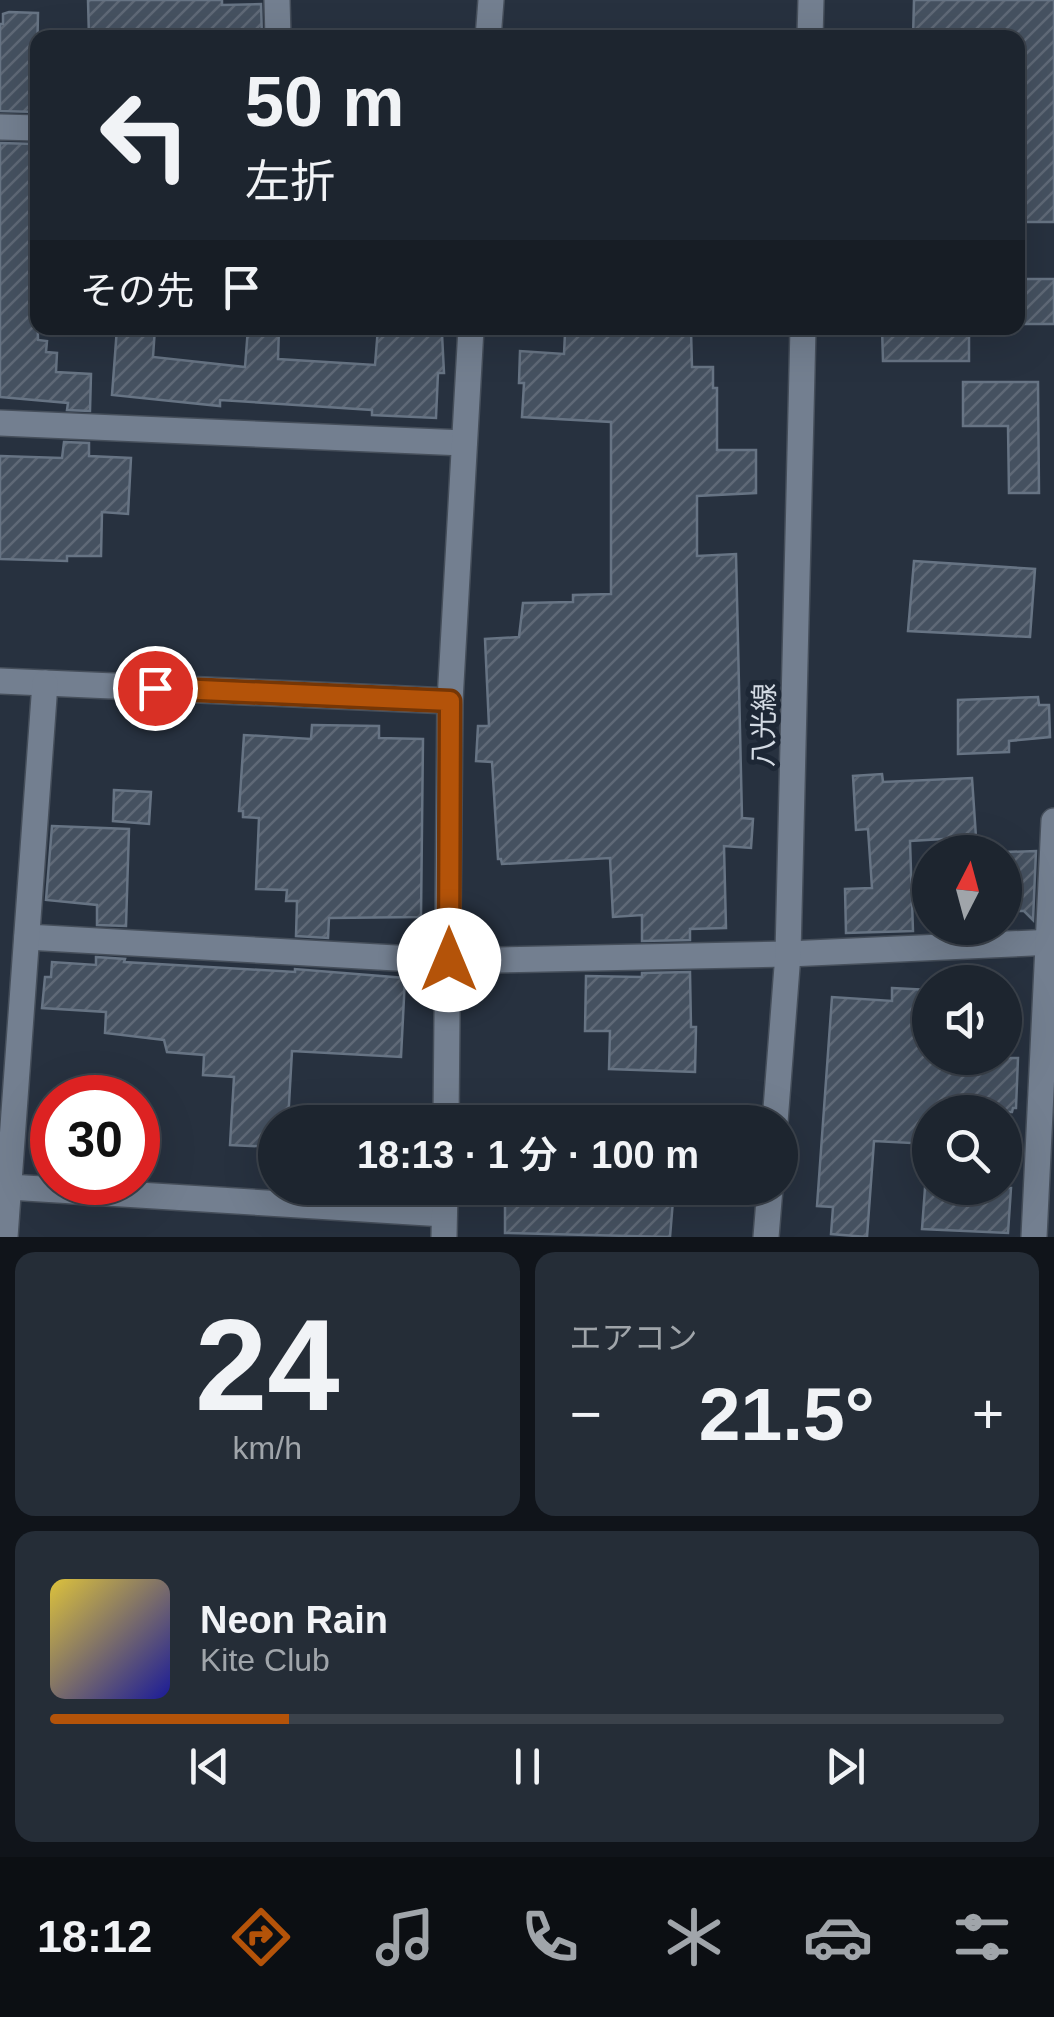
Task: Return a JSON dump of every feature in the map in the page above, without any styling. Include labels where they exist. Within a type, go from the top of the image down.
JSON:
[{"type":"street","points":[[277,0],[278,30]]},
{"type":"street","points":[[489,30],[491,0]]},
{"type":"street","points":[[810,0],[810,30]]},
{"type":"street","points":[[0,128],[30,128]]},
{"type":"street","points":[[446,1105],[450,701],[471,335]]},
{"type":"street","name":"八光線","points":[[776,1105],[788,954],[803,335]]},
{"type":"street","points":[[0,423],[464,443]]},
{"type":"street","points":[[0,682],[450,701]]},
{"type":"street","points":[[5,1237],[45,683]]},
{"type":"street","points":[[1034,1237],[1045,1203],[1054,821]]},
{"type":"street","points":[[27,938],[449,960],[788,954],[1052,942]]},
{"type":"street","points":[[9,1187],[444,1226]]},
{"type":"street","points":[[766,1237],[769,1205]]},
{"type":"building","points":[[88,0],[222,0],[222,5],[261,4],[262,30],[89,30]]},
{"type":"building","points":[[914,0],[1054,0],[1054,222],[1025,222],[1025,30],[913,30]]},
{"type":"building","points":[[38,13],[38,30],[30,30],[30,112],[0,111],[3,14]]},
{"type":"building","points":[[0,143],[30,144],[30,335],[47,341],[46,352],[57,353],[56,372],[91,374],[90,411],[67,410],[68,403],[0,397]]},
{"type":"building","points":[[1025,279],[1054,279],[1054,324],[1025,324]]},
{"type":"building","points":[[116,335],[155,335],[153,357],[245,367],[247,335],[279,335],[278,359],[375,365],[377,335],[442,335],[444,373],[438,373],[436,418],[372,415],[372,410],[220,400],[220,406],[112,395]]},
{"type":"building","points":[[565,335],[691,335],[692,367],[713,367],[717,450],[756,450],[756,493],[697,496],[697,556],[736,554],[742,818],[753,819],[751,848],[724,846],[726,928],[690,929],[690,940],[642,941],[642,915],[613,917],[610,858],[502,864],[498,859],[492,762],[476,761],[478,726],[489,726],[485,639],[519,637],[523,603],[573,602],[573,595],[611,594],[611,422],[522,417],[524,383],[519,383],[520,351],[564,354]]},
{"type":"building","points":[[882,335],[969,335],[969,361],[883,361]]},
{"type":"building","points":[[963,382],[1038,382],[1039,493],[1009,493],[1008,426],[963,426]]},
{"type":"building","points":[[64,442],[89,443],[89,456],[131,458],[128,514],[102,512],[101,556],[67,556],[67,561],[0,559],[0,456],[62,458]]},
{"type":"building","points":[[914,561],[1035,569],[1030,637],[908,631]]},
{"type":"building","points":[[1038,697],[1039,705],[1049,705],[1050,737],[1009,741],[1009,752],[958,754],[958,700]]},
{"type":"building","points":[[312,725],[379,726],[379,738],[423,739],[421,917],[329,918],[328,938],[296,936],[297,901],[286,901],[287,890],[256,889],[259,818],[243,817],[243,811],[239,811],[244,735],[311,739]]},
{"type":"building","points":[[882,774],[883,782],[972,778],[976,835],[912,835],[912,931],[846,933],[845,889],[872,888],[868,829],[856,830],[853,776]]},
{"type":"building","points":[[114,790],[151,792],[149,824],[113,821]]},
{"type":"building","points":[[52,826],[129,829],[126,926],[97,925],[97,905],[46,900]]},
{"type":"building","points":[[1022,851],[1036,851],[1033,920],[1022,911]]},
{"type":"building","points":[[96,957],[125,959],[124,962],[405,978],[401,1057],[292,1051],[289,1105],[258,1105],[258,1146],[230,1145],[234,1077],[203,1075],[204,1055],[167,1052],[164,1040],[105,1033],[106,1012],[42,1008],[45,977],[51,977],[52,962],[96,965]]},
{"type":"building","points":[[690,972],[691,1027],[696,1027],[695,1072],[609,1069],[610,1031],[585,1031],[586,976],[642,977],[642,973]]},
{"type":"building","points":[[892,988],[912,989],[912,1075],[1017,1075],[1017,1095],[912,1095],[912,1143],[874,1141],[867,1237],[831,1234],[833,1207],[817,1206],[832,997],[892,1001]]},
{"type":"building","points":[[505,1205],[673,1205],[670,1237],[505,1233]]},
{"type":"building","points":[[924,1205],[1010,1205],[1008,1233],[922,1229]]},
{"type":"route","points":[[155,688],[450,701],[449,960]]}]
